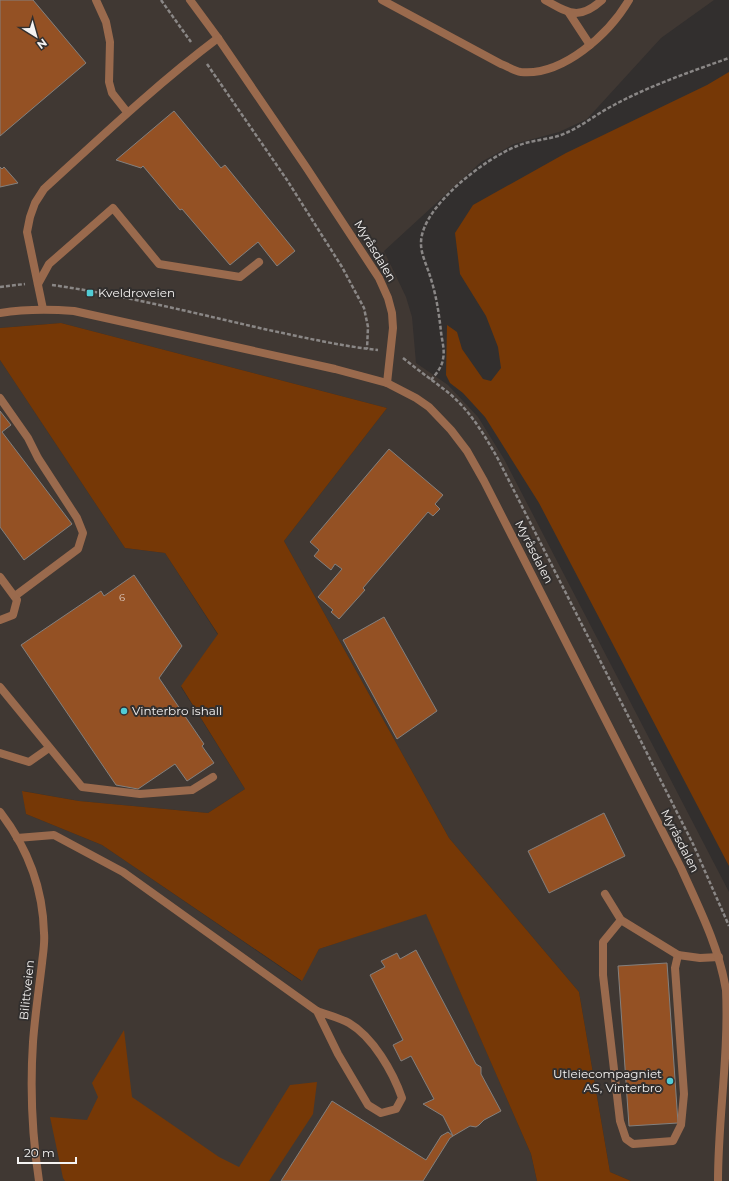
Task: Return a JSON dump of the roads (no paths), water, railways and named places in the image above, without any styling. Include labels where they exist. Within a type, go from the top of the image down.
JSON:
[{"type":"street","points":[[96,0],[106,22],[110,42],[109,82],[112,93],[127,112]]},
{"type":"street","name":"Myråsdalen","points":[[190,0],[218,38],[306,167],[379,278],[388,298],[392,314],[393,328],[387,383],[416,398],[429,407],[451,430],[467,451],[484,481],[681,868],[719,957],[726,991],[728,1024],[726,1085],[718,1165],[718,1181]]},
{"type":"street","points":[[382,0],[501,64],[519,72],[533,72],[554,67],[590,46],[610,27],[629,0]]},
{"type":"street","points":[[545,0],[569,13],[581,13],[602,0]]},
{"type":"street","points":[[569,13],[590,46]]},
{"type":"street","points":[[43,309],[27,232],[35,203],[44,190],[127,112],[198,52],[218,38]]},
{"type":"street","points":[[38,284],[49,264],[113,208],[159,264],[240,277],[260,262]]},
{"type":"street","points":[[0,313],[18,310],[43,309],[74,311],[335,369],[387,383]]},
{"type":"street","points":[[0,398],[28,438],[38,458],[78,518],[83,534],[78,549],[15,596]]},
{"type":"street","points":[[0,577],[17,600],[13,615],[0,620]]},
{"type":"street","points":[[0,687],[82,787],[140,794],[192,790],[213,777]]},
{"type":"street","points":[[0,753],[29,762],[49,748]]},
{"type":"street","name":"Bilittveien","points":[[0,812],[17,838],[31,865],[43,911],[44,934],[33,1041],[32,1066],[33,1129],[39,1181]]},
{"type":"street","points":[[17,838],[54,835],[124,872],[317,1011],[349,1023],[371,1042],[396,1079],[402,1098],[396,1109],[381,1113],[368,1104],[338,1054],[317,1011]]},
{"type":"street","points":[[605,894],[621,920],[678,954],[700,958],[719,957]]},
{"type":"street","points":[[621,920],[603,942],[603,975],[620,1121],[626,1139],[633,1144],[673,1141],[681,1125],[684,1094],[675,968],[678,954]]},
{"type":"place","name":"Kveldroveien","points":[[90,293]]},
{"type":"place","name":"Vinterbro ishall","points":[[124,711]]},
{"type":"place","name":"Utleiecompagniet AS, Vinterbro","points":[[670,1081]]}]
